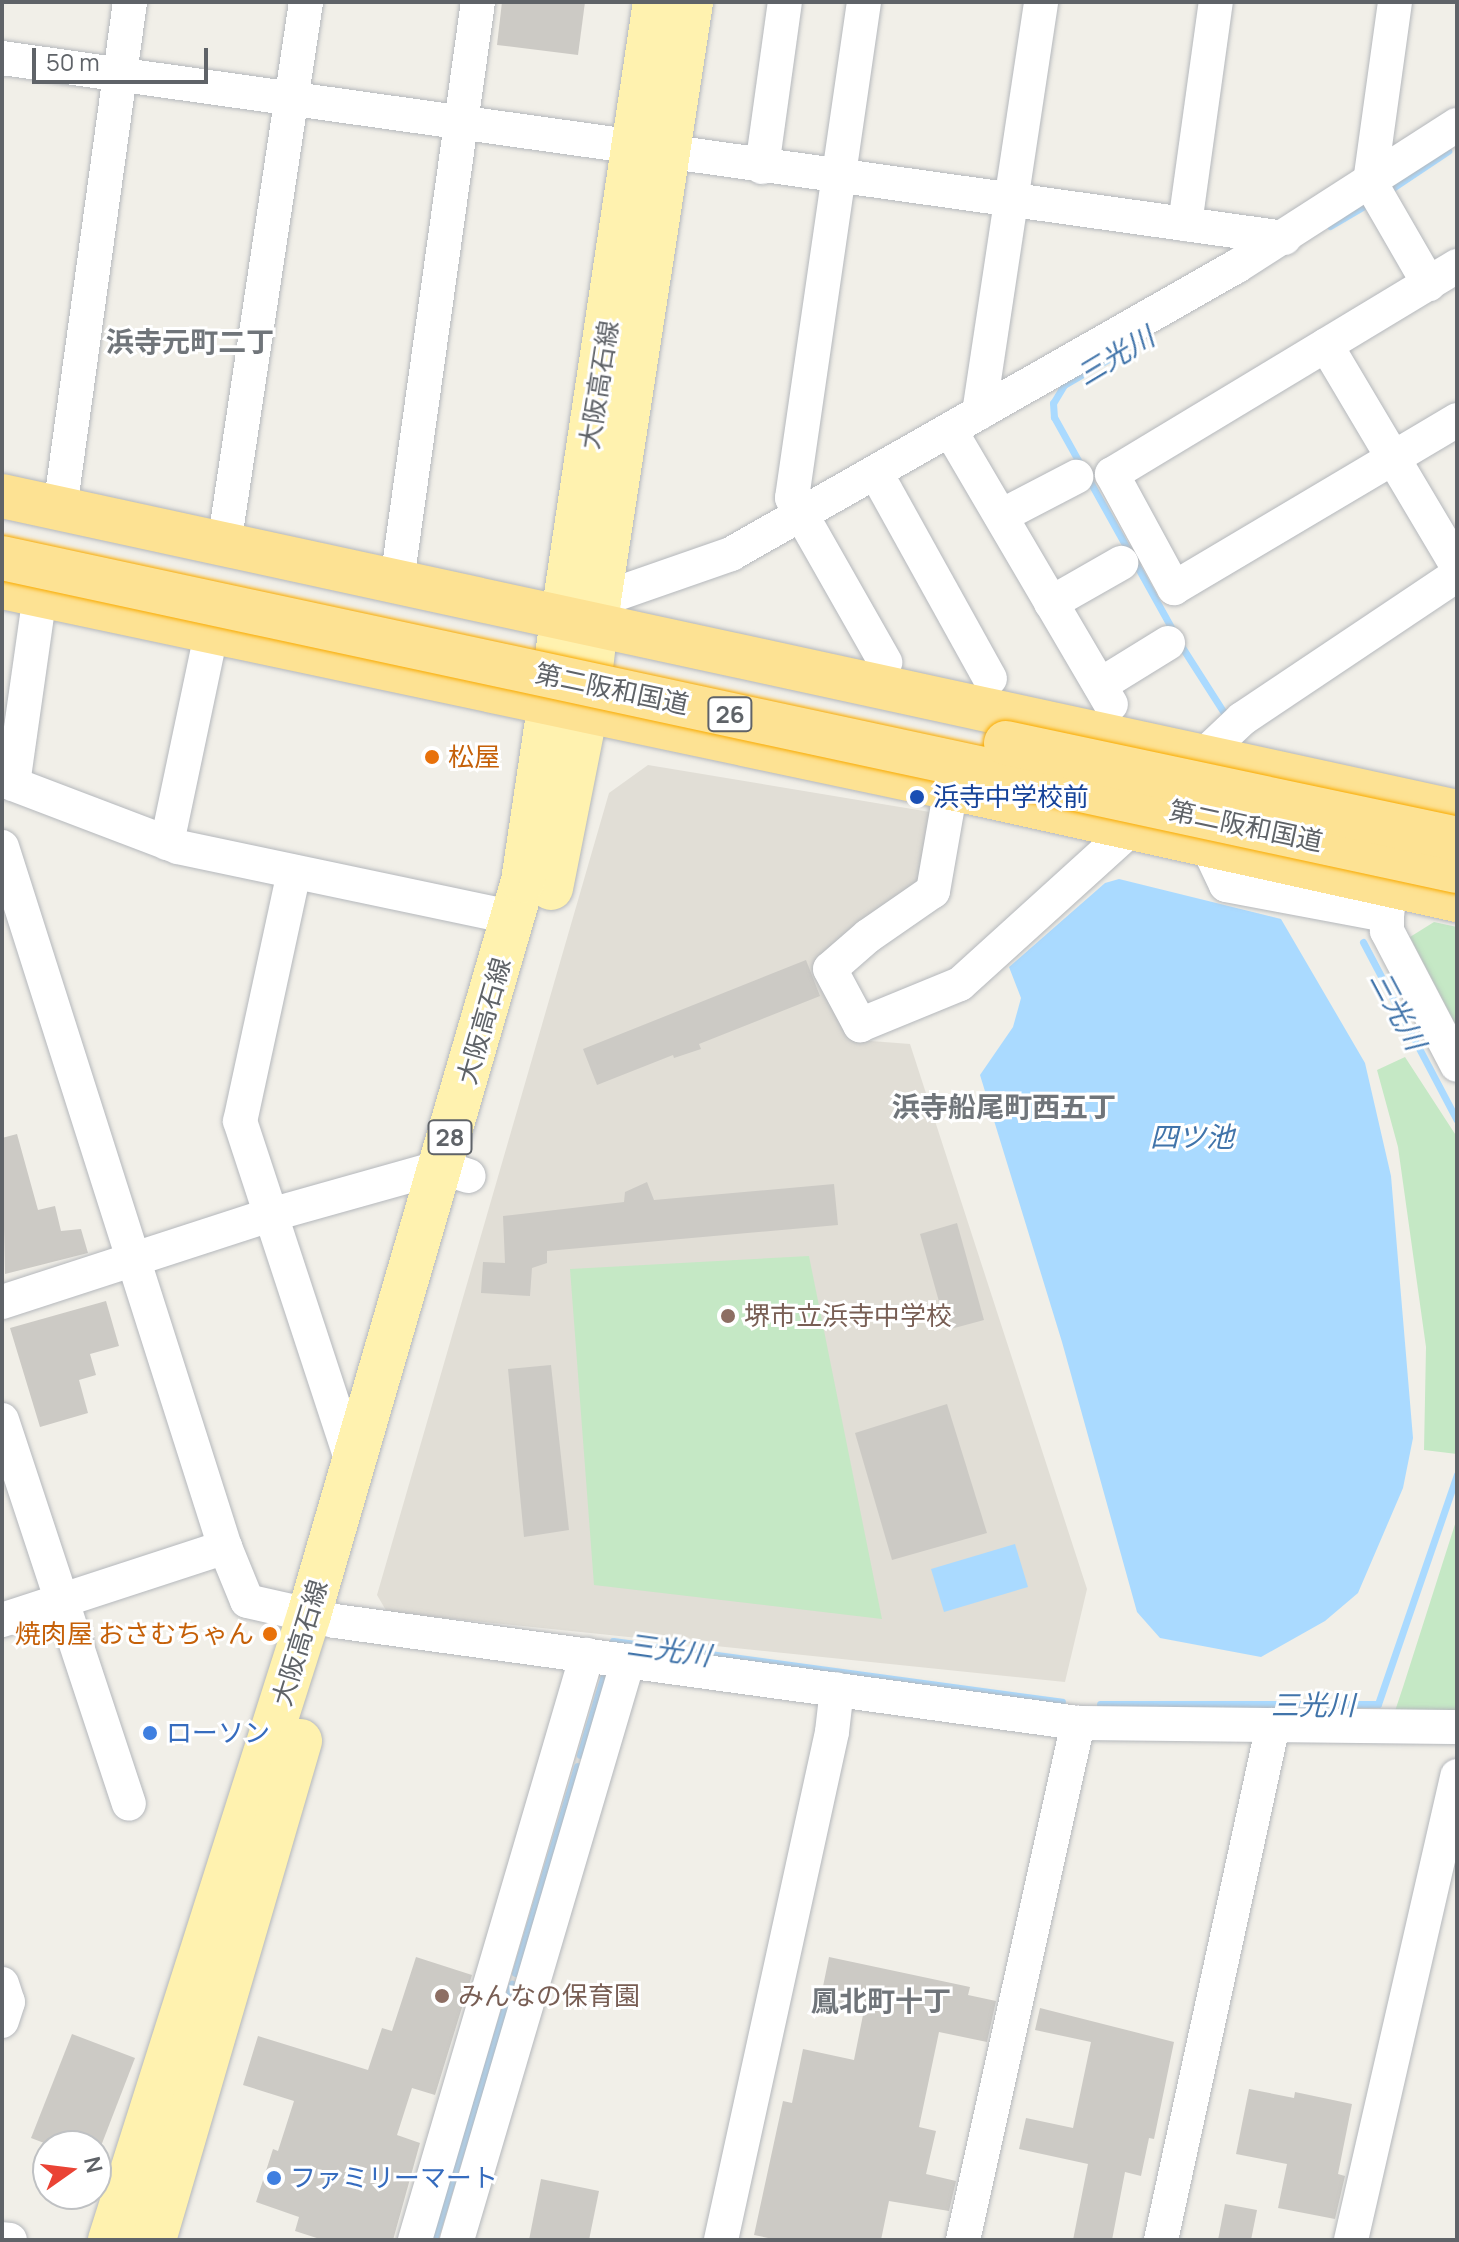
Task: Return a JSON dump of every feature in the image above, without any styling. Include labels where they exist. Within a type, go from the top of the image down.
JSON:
[{"type":"highway","name":"26","points":[[2,496],[397,581],[586,614],[1200,757],[1457,812]]},
{"type":"highway","name":"第二阪和国道","points":[[2,528],[1457,839]]},
{"type":"highway","name":"第二阪和国道","points":[[2,558],[1457,871]]},
{"type":"highway","name":"26","points":[[21,591],[1134,828],[1207,845],[1389,901],[1457,900]]},
{"type":"main road","name":"大阪高石線","points":[[652,151],[655,2]]},
{"type":"main road","name":"大阪高石線","points":[[154,2240],[322,1618],[455,1171],[523,881],[569,707],[586,614],[652,151],[691,2]]},
{"type":"main road","name":"大阪高石線","points":[[110,2240],[322,1618],[353,1464],[551,888],[569,707]]},
{"type":"street","points":[[60,509],[130,2]]},
{"type":"street","points":[[224,545],[306,2]]},
{"type":"street","points":[[397,581],[478,2]]},
{"type":"street","points":[[762,167],[785,2]]},
{"type":"street","points":[[864,2],[792,498],[885,662]]},
{"type":"street","points":[[979,413],[1041,2]]},
{"type":"street","points":[[1185,224],[1216,2]]},
{"type":"street","points":[[1395,2],[1377,195],[1443,275],[1112,474],[1174,588],[1457,420]]},
{"type":"street","points":[[2,58],[460,125],[1284,238]]},
{"type":"street","points":[[586,614],[731,554],[1284,238],[1377,195],[1457,125]]},
{"type":"street","points":[[1326,345],[1457,566]]},
{"type":"street","points":[[950,430],[1105,694],[1168,643]]},
{"type":"street","points":[[876,473],[990,679]]},
{"type":"street","points":[[1001,516],[1076,477]]},
{"type":"street","points":[[1051,603],[1121,563]]},
{"type":"street","points":[[951,788],[933,891],[868,936],[830,969],[860,1025],[960,984],[1134,828],[1200,757],[1242,719],[1457,575]]},
{"type":"street","points":[[21,591],[7,782],[167,843],[514,918]]},
{"type":"street","points":[[167,843],[212,630]]},
{"type":"street","points":[[2,847],[225,1547],[247,1601],[322,1618],[1078,1723],[1457,1727]]},
{"type":"street","points":[[294,872],[240,1121],[353,1464]]},
{"type":"street","points":[[1389,901],[1387,931],[1457,1065]]},
{"type":"street","points":[[2,1302],[270,1215],[455,1171]]},
{"type":"street","points":[[2,1420],[129,1804]]},
{"type":"street","points":[[2,1620],[225,1547]]},
{"type":"street","points":[[415,2240],[512,1977],[609,1658]]},
{"type":"street","points":[[721,2240],[832,1732],[837,1689]]},
{"type":"street","points":[[963,2240],[1078,1723]]},
{"type":"street","points":[[1161,2240],[1273,1725]]},
{"type":"street","points":[[1351,2240],[1457,1776]]},
{"type":"street","points":[[457,2240],[512,1977]]},
{"type":"street","points":[[2,1984],[8,2002],[2,2021]]},
{"type":"street","points":[[2,2239],[10,2240]]},
{"type":"shaded area","name":"堺市立浜寺中学校","points":[[648,765],[936,813],[919,889],[819,967],[858,1040],[910,1044],[1087,1589],[1065,1682],[387,1612],[377,1595],[609,793]]},
{"type":"green space","points":[[1434,922],[1457,927],[1457,1027],[1410,937]]},
{"type":"green space","points":[[1405,1057],[1457,1137],[1457,1454],[1424,1450],[1426,1347],[1398,1147],[1377,1070]]},
{"type":"green space","points":[[809,1256],[882,1619],[594,1585],[570,1269]]},
{"type":"green space","points":[[1457,1518],[1457,1714],[1394,1714],[1404,1684]]},
{"type":"water","name":"四ツ池","points":[[1119,879],[1281,919],[1365,1063],[1391,1176],[1413,1438],[1403,1488],[1358,1593],[1325,1621],[1261,1657],[1160,1638],[1137,1612],[1062,1342],[980,1075],[1013,1027],[1021,998],[1009,967],[1105,883]]},
{"type":"water","points":[[1015,1544],[1028,1587],[944,1612],[931,1569]]},
{"type":"building","points":[[502,2],[585,2],[578,55],[497,45]]},
{"type":"building","points":[[806,960],[820,996],[699,1044],[701,1049],[674,1058],[673,1055],[597,1085],[583,1049]]},
{"type":"building","points":[[17,1134],[38,1210],[55,1206],[61,1231],[81,1229],[88,1253],[5,1274],[2,1138]]},
{"type":"building","points":[[647,1182],[654,1200],[834,1184],[838,1225],[547,1251],[547,1263],[532,1268],[530,1296],[481,1293],[483,1262],[505,1263],[503,1216],[624,1202],[625,1192]]},
{"type":"building","points":[[957,1223],[984,1320],[947,1330],[920,1234]]},
{"type":"building","points":[[106,1301],[119,1346],[90,1354],[96,1375],[79,1380],[88,1413],[40,1427],[10,1328]]},
{"type":"building","points":[[551,1365],[569,1530],[524,1537],[508,1369]]},
{"type":"building","points":[[947,1404],[987,1533],[892,1560],[855,1433]]},
{"type":"building","points":[[416,1957],[472,1975],[435,2095],[412,2088],[397,2135],[420,2143],[393,2240],[323,2240],[295,2231],[299,2217],[256,2202],[273,2149],[278,2151],[294,2101],[243,2085],[258,2036],[368,2070],[382,2028],[392,2031]]},
{"type":"building","points":[[829,1957],[970,1987],[968,1995],[996,2001],[987,2042],[939,2032],[919,2127],[936,2131],[926,2174],[956,2181],[949,2211],[889,2201],[881,2240],[778,2240],[754,2235],[783,2101],[792,2103],[803,2049],[854,2060],[863,2015],[819,2006]]},
{"type":"building","points":[[1040,2008],[1174,2042],[1154,2139],[1149,2138],[1141,2176],[1125,2172],[1112,2240],[1073,2240],[1088,2164],[1019,2149],[1026,2118],[1073,2128],[1091,2042],[1035,2030]]},
{"type":"building","points":[[72,2034],[135,2058],[107,2130],[34,2130]]},
{"type":"building","points":[[1249,2089],[1294,2098],[1295,2092],[1352,2104],[1338,2174],[1345,2176],[1335,2219],[1278,2208],[1287,2164],[1236,2154]]},
{"type":"building","points":[[541,2179],[599,2191],[589,2240],[529,2240]]},
{"type":"building","points":[[1225,2204],[1257,2210],[1251,2240],[1218,2240]]},
{"type":"waterway","name":"三光川","points":[[1385,193],[1448,151]]},
{"type":"waterway","name":"三光川","points":[[1330,226],[1369,203]]},
{"type":"waterway","name":"三光川","points":[[1124,350],[1064,385],[1053,403],[1054,417],[1174,633]]},
{"type":"waterway","name":"三光川","points":[[1180,644],[1226,716]]},
{"type":"waterway","name":"三光川","points":[[1363,942],[1457,1120]]},
{"type":"waterway","name":"三光川","points":[[1100,1704],[1378,1704],[1457,1474]]},
{"type":"waterway","name":"三光川","points":[[612,1645],[613,1641],[1062,1702]]},
{"type":"waterway","name":"三光川","points":[[580,1755],[604,1675]]},
{"type":"waterway","name":"三光川","points":[[515,1973],[577,1766]]},
{"type":"waterway","name":"三光川","points":[[434,2240],[512,1984]]},
{"type":"place","name":"松屋","points":[[432,757]]},
{"type":"place","name":"浜寺中学校前","points":[[917,797]]},
{"type":"place","name":"堺市立浜寺中学校","points":[[728,1316]]},
{"type":"place","name":"焼肉屋 おさむちゃん","points":[[270,1634]]},
{"type":"place","name":"ローソン","points":[[150,1733]]},
{"type":"place","name":"みんなの保育園","points":[[442,1996]]},
{"type":"place","name":"ファミリーマート","points":[[274,2178]]},
{"type":"district","name":"浜寺元町二丁","points":[[190,341]]},
{"type":"district","name":"浜寺船尾町西五丁","points":[[1004,1106]]},
{"type":"district","name":"鳳北町十丁","points":[[881,2000]]}]
